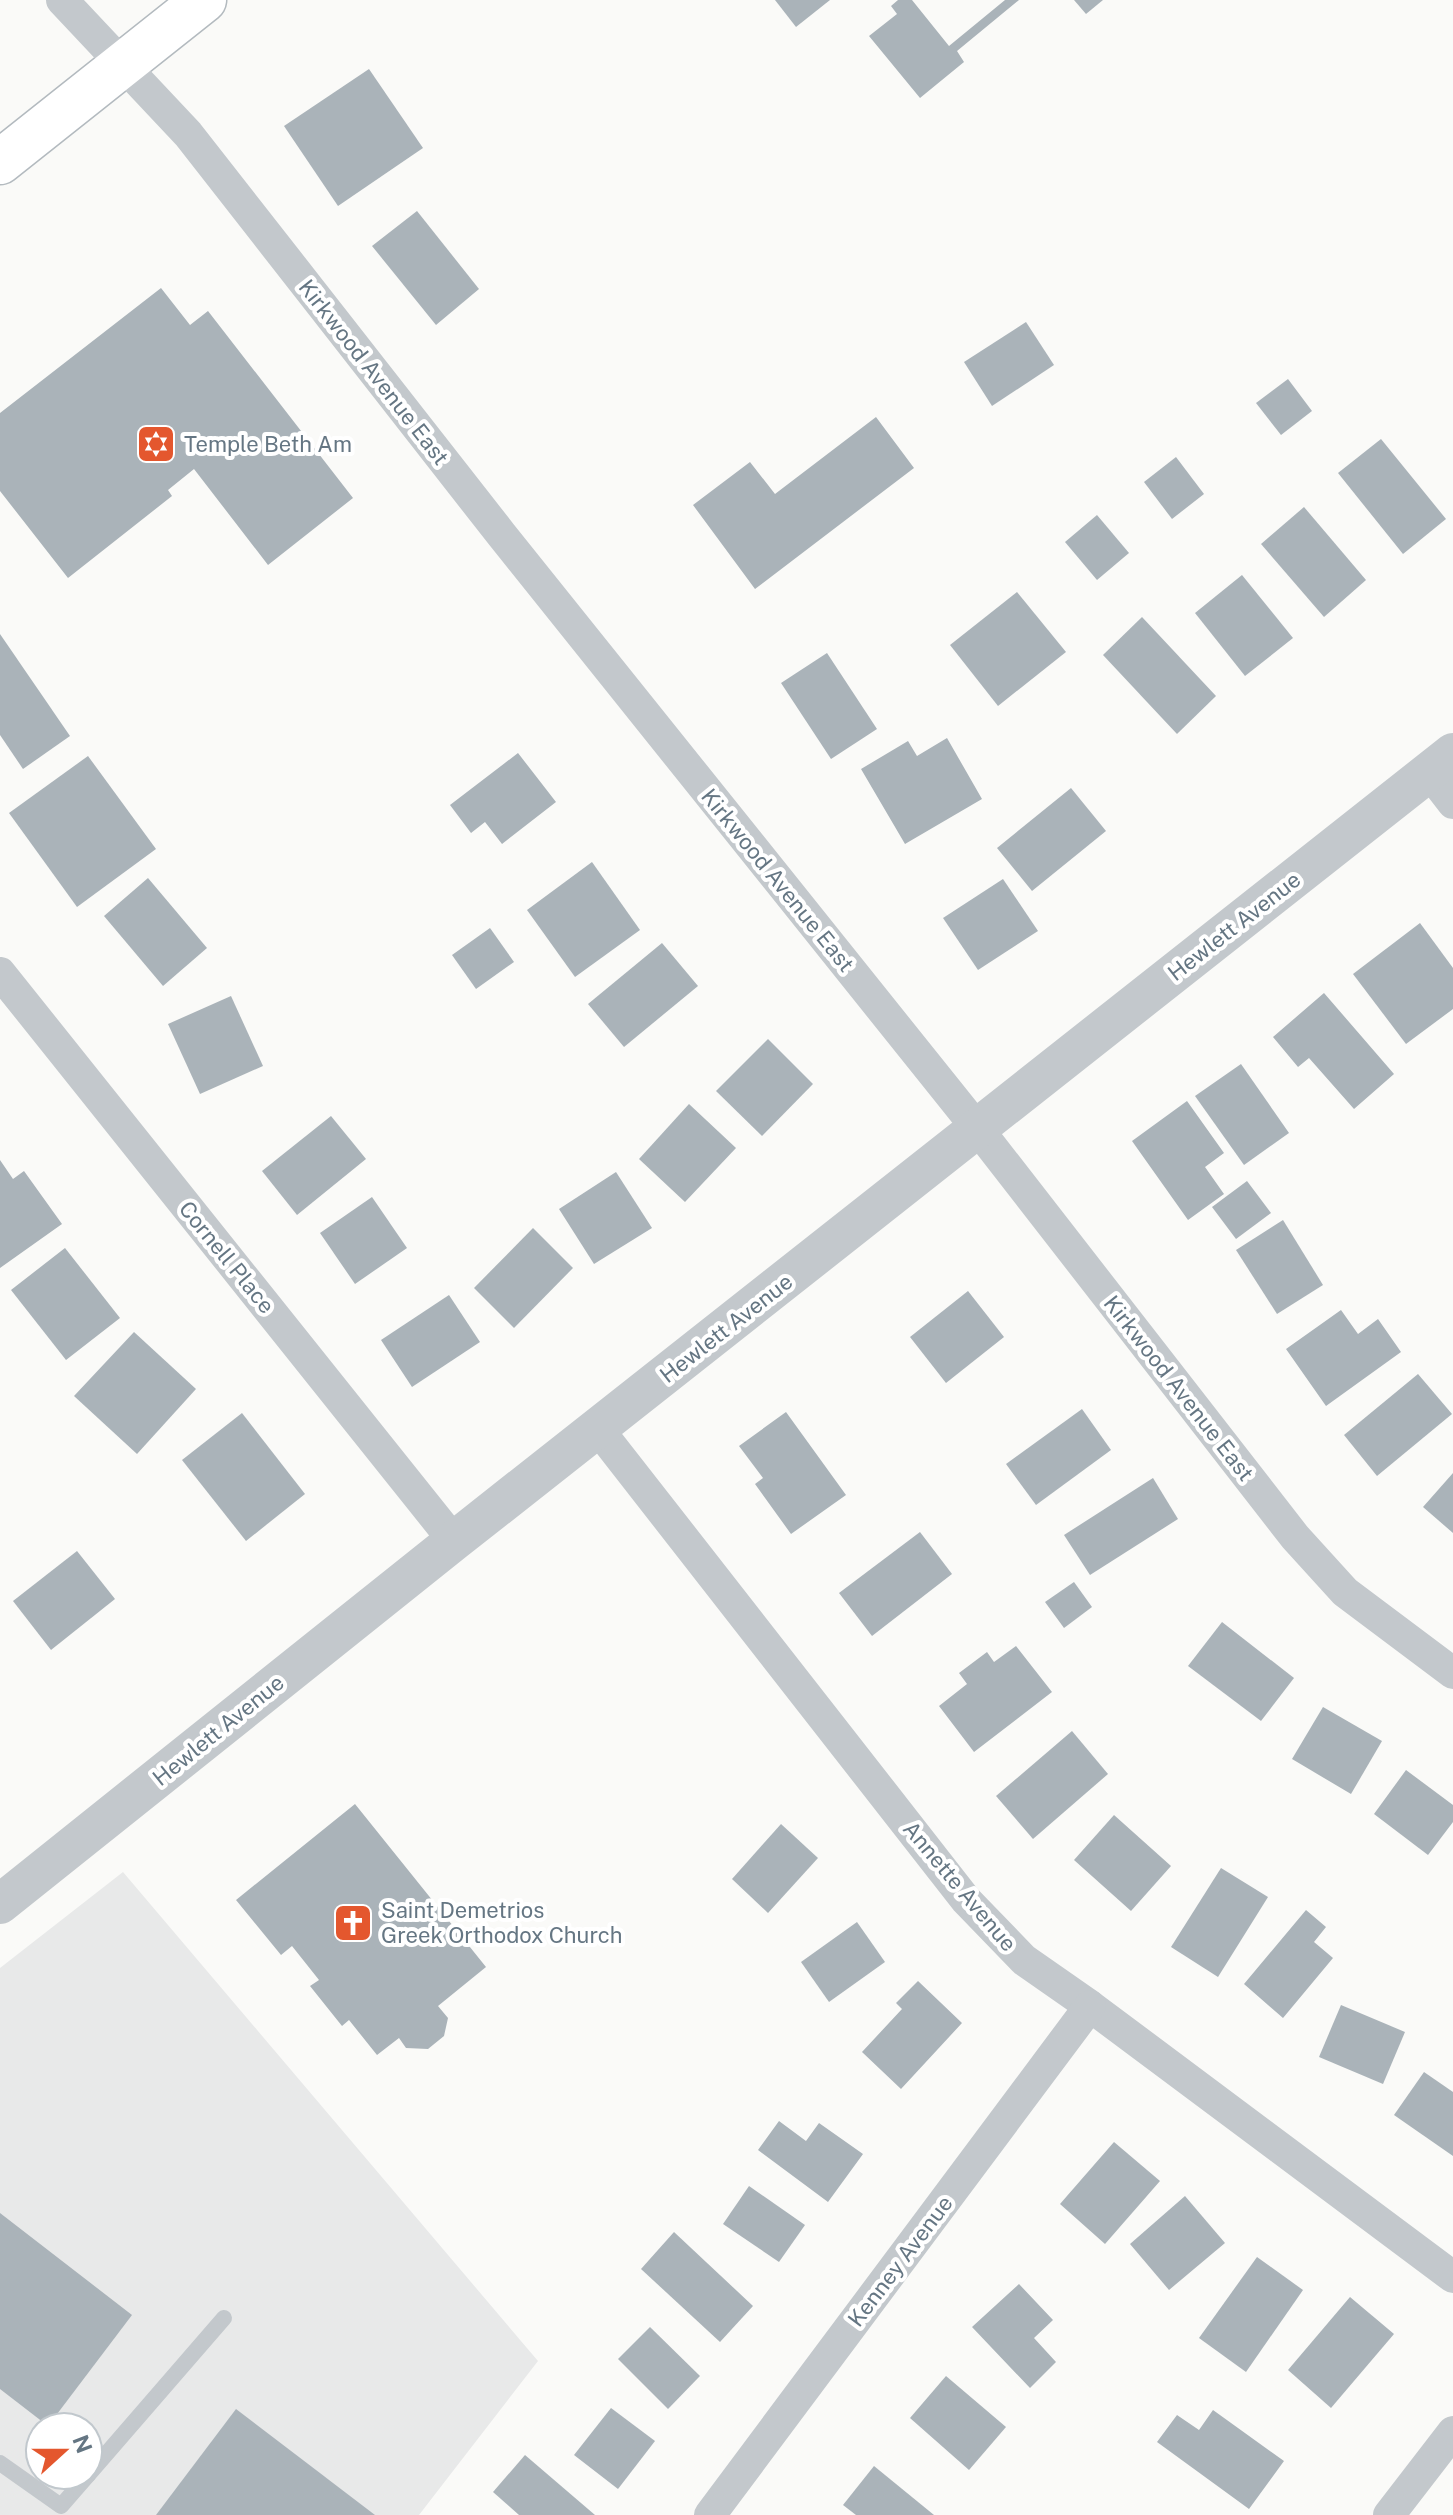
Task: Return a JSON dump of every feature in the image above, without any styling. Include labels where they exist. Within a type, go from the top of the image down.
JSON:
[{"type":"main road","points":[[0,162],[204,0]]},
{"type":"street","name":"Kirkwood Avenue East","points":[[62,0],[188,134],[509,545],[977,1128],[1295,1537],[1345,1592],[1453,1673]]},
{"type":"street","name":"Hewlett Avenue","points":[[0,1904],[977,1128],[1445,776]]},
{"type":"street","name":"Cornell Place","points":[[0,973],[454,1541]]},
{"type":"street","name":"Annette Avenue","points":[[598,1429],[966,1900],[1024,1960],[1453,2277]]},
{"type":"street","name":"Kenney Avenue","points":[[710,2515],[1090,2006]]},
{"type":"street","points":[[1389,2515],[1453,2432]]},
{"type":"lane","points":[[104,2457],[224,2318]]},
{"type":"lane","points":[[0,2463],[24,2480]]},
{"type":"lane","points":[[40,2491],[61,2506],[74,2491]]},
{"type":"shaded area","points":[[123,1872],[538,2361],[419,2515],[0,2515],[0,1968]]},
{"type":"building","points":[[775,0],[830,0],[796,27]]},
{"type":"building","points":[[898,0],[912,0],[949,46],[1005,0],[1019,0],[957,51],[964,62],[920,98],[869,36],[897,14],[891,6]]},
{"type":"building","points":[[1074,0],[1103,0],[1086,14]]},
{"type":"building","points":[[369,69],[423,148],[338,206],[284,126]]},
{"type":"building","points":[[417,211],[479,289],[436,325],[372,246]]},
{"type":"building","points":[[161,288],[190,325],[208,311],[353,498],[268,565],[194,469],[168,490],[172,496],[68,578],[0,491],[0,413]]},
{"type":"building","points":[[1026,322],[1054,365],[992,406],[964,362]]},
{"type":"building","points":[[1288,379],[1312,411],[1281,435],[1256,403]]},
{"type":"building","points":[[876,417],[914,468],[755,589],[693,505],[750,462],[775,494]]},
{"type":"building","points":[[1381,439],[1446,519],[1403,554],[1338,473]]},
{"type":"building","points":[[1176,457],[1204,494],[1172,519],[1144,482]]},
{"type":"building","points":[[1304,507],[1366,580],[1324,617],[1261,544]]},
{"type":"building","points":[[1097,515],[1129,553],[1097,580],[1065,542]]},
{"type":"building","points":[[1242,575],[1293,638],[1245,676],[1195,613]]},
{"type":"building","points":[[1017,592],[1066,652],[998,706],[950,645]]},
{"type":"building","points":[[1142,617],[1216,696],[1177,734],[1103,655]]},
{"type":"building","points":[[0,634],[70,736],[23,769],[0,735]]},
{"type":"building","points":[[827,653],[877,729],[831,759],[781,683]]},
{"type":"building","points":[[947,738],[982,799],[905,844],[861,769],[908,741],[917,756]]},
{"type":"building","points":[[518,753],[556,802],[502,844],[485,822],[471,833],[450,805]]},
{"type":"building","points":[[88,756],[156,849],[77,907],[9,813]]},
{"type":"building","points":[[1071,788],[1106,831],[1032,891],[997,848]]},
{"type":"building","points":[[592,862],[640,930],[575,977],[527,910]]},
{"type":"building","points":[[148,878],[207,948],[163,986],[104,916]]},
{"type":"building","points":[[1003,879],[1038,931],[978,970],[943,918]]},
{"type":"building","points":[[1420,923],[1453,968],[1453,1009],[1406,1044],[1353,974]]},
{"type":"building","points":[[490,928],[514,962],[476,989],[452,955]]},
{"type":"building","points":[[662,943],[698,986],[624,1047],[588,1004]]},
{"type":"building","points":[[1324,993],[1394,1074],[1354,1109],[1309,1058],[1298,1067],[1273,1037]]},
{"type":"building","points":[[231,996],[263,1066],[200,1094],[168,1024]]},
{"type":"building","points":[[768,1039],[813,1084],[762,1136],[716,1091]]},
{"type":"building","points":[[1241,1064],[1289,1133],[1244,1165],[1195,1096]]},
{"type":"building","points":[[1187,1101],[1224,1153],[1205,1167],[1224,1194],[1188,1220],[1132,1141]]},
{"type":"building","points":[[689,1104],[736,1148],[685,1202],[639,1159]]},
{"type":"building","points":[[331,1116],[366,1159],[297,1215],[262,1171]]},
{"type":"building","points":[[0,1160],[13,1179],[24,1171],[62,1224],[0,1268]]},
{"type":"building","points":[[616,1172],[652,1228],[594,1264],[559,1209]]},
{"type":"building","points":[[1247,1181],[1271,1213],[1236,1239],[1212,1207]]},
{"type":"building","points":[[372,1197],[407,1248],[355,1284],[320,1233]]},
{"type":"building","points":[[1283,1220],[1323,1285],[1277,1314],[1236,1250]]},
{"type":"building","points":[[533,1228],[573,1268],[514,1328],[474,1288]]},
{"type":"building","points":[[65,1248],[120,1318],[66,1360],[11,1290]]},
{"type":"building","points":[[968,1291],[1004,1337],[946,1383],[910,1337]]},
{"type":"building","points":[[449,1295],[480,1342],[412,1387],[381,1340]]},
{"type":"building","points":[[1341,1310],[1358,1334],[1378,1319],[1401,1352],[1326,1406],[1286,1349]]},
{"type":"building","points":[[134,1332],[196,1389],[137,1454],[74,1396]]},
{"type":"building","points":[[1418,1374],[1452,1414],[1377,1476],[1344,1435]]},
{"type":"building","points":[[1082,1409],[1111,1450],[1036,1505],[1006,1464]]},
{"type":"building","points":[[786,1412],[846,1495],[791,1534],[755,1484],[763,1478],[739,1446]]},
{"type":"building","points":[[242,1413],[305,1494],[246,1541],[182,1460]]},
{"type":"building","points":[[1453,1473],[1453,1533],[1423,1507]]},
{"type":"building","points":[[1153,1478],[1178,1519],[1090,1575],[1064,1535]]},
{"type":"building","points":[[920,1532],[952,1574],[872,1636],[839,1593]]},
{"type":"building","points":[[77,1551],[115,1599],[51,1650],[13,1601]]},
{"type":"building","points":[[1074,1582],[1092,1607],[1064,1628],[1045,1602]]},
{"type":"building","points":[[1222,1622],[1294,1678],[1261,1721],[1188,1666]]},
{"type":"building","points":[[1016,1646],[1052,1692],[974,1752],[939,1706],[967,1684],[959,1673],[987,1652],[994,1662]]},
{"type":"building","points":[[1323,1707],[1382,1741],[1351,1794],[1292,1759]]},
{"type":"building","points":[[1072,1731],[1108,1774],[1033,1839],[996,1796]]},
{"type":"building","points":[[1406,1770],[1453,1805],[1453,1822],[1428,1855],[1374,1814]]},
{"type":"building","name":"Saint Demetrios Greek Orthodox Church","points":[[355,1804],[486,1967],[438,2006],[448,2018],[444,2036],[428,2049],[406,2048],[399,2038],[377,2055],[349,2020],[342,2026],[310,1986],[319,1980],[292,1946],[281,1955],[236,1900]]},
{"type":"building","points":[[1114,1815],[1171,1866],[1131,1911],[1074,1860]]},
{"type":"building","points":[[781,1824],[818,1858],[768,1913],[732,1879]]},
{"type":"building","points":[[1221,1868],[1268,1897],[1218,1977],[1171,1947]]},
{"type":"building","points":[[1306,1910],[1326,1927],[1314,1942],[1333,1958],[1283,2018],[1244,1984]]},
{"type":"building","points":[[857,1922],[885,1962],[829,2002],[801,1962]]},
{"type":"building","points":[[918,1981],[962,2023],[901,2089],[862,2052],[902,2009],[896,2003]]},
{"type":"building","points":[[1341,2005],[1405,2032],[1383,2084],[1319,2057]]},
{"type":"building","points":[[1424,2072],[1453,2092],[1453,2156],[1394,2115]]},
{"type":"building","points":[[779,2121],[806,2141],[819,2123],[863,2154],[828,2202],[758,2150]]},
{"type":"building","points":[[1114,2142],[1160,2181],[1105,2244],[1060,2204]]},
{"type":"building","points":[[749,2186],[805,2225],[779,2262],[723,2224]]},
{"type":"building","points":[[1185,2196],[1225,2243],[1169,2290],[1130,2244]]},
{"type":"building","points":[[0,2213],[132,2315],[59,2411],[29,2411],[0,2389]]},
{"type":"building","points":[[674,2232],[753,2306],[720,2342],[641,2269]]},
{"type":"building","points":[[1257,2257],[1303,2290],[1246,2372],[1199,2338]]},
{"type":"building","points":[[1019,2284],[1053,2320],[1034,2338],[1056,2362],[1030,2388],[972,2327]]},
{"type":"building","points":[[1350,2297],[1394,2334],[1331,2408],[1288,2370]]},
{"type":"building","points":[[650,2327],[700,2376],[668,2409],[618,2359]]},
{"type":"building","points":[[946,2376],[1006,2427],[969,2470],[910,2418]]},
{"type":"building","points":[[611,2408],[655,2441],[618,2489],[574,2455]]},
{"type":"building","points":[[236,2409],[375,2515],[156,2515]]},
{"type":"building","points":[[1213,2410],[1284,2461],[1249,2509],[1157,2442],[1177,2415],[1199,2430]]},
{"type":"building","points":[[525,2455],[595,2515],[519,2515],[493,2492]]},
{"type":"building","points":[[874,2466],[934,2515],[856,2515],[843,2505]]},
{"type":"place","name":"Temple Beth Am","points":[[156,444]]},
{"type":"place","name":"Saint Demetrios Greek Orthodox Church","points":[[353,1923]]}]
